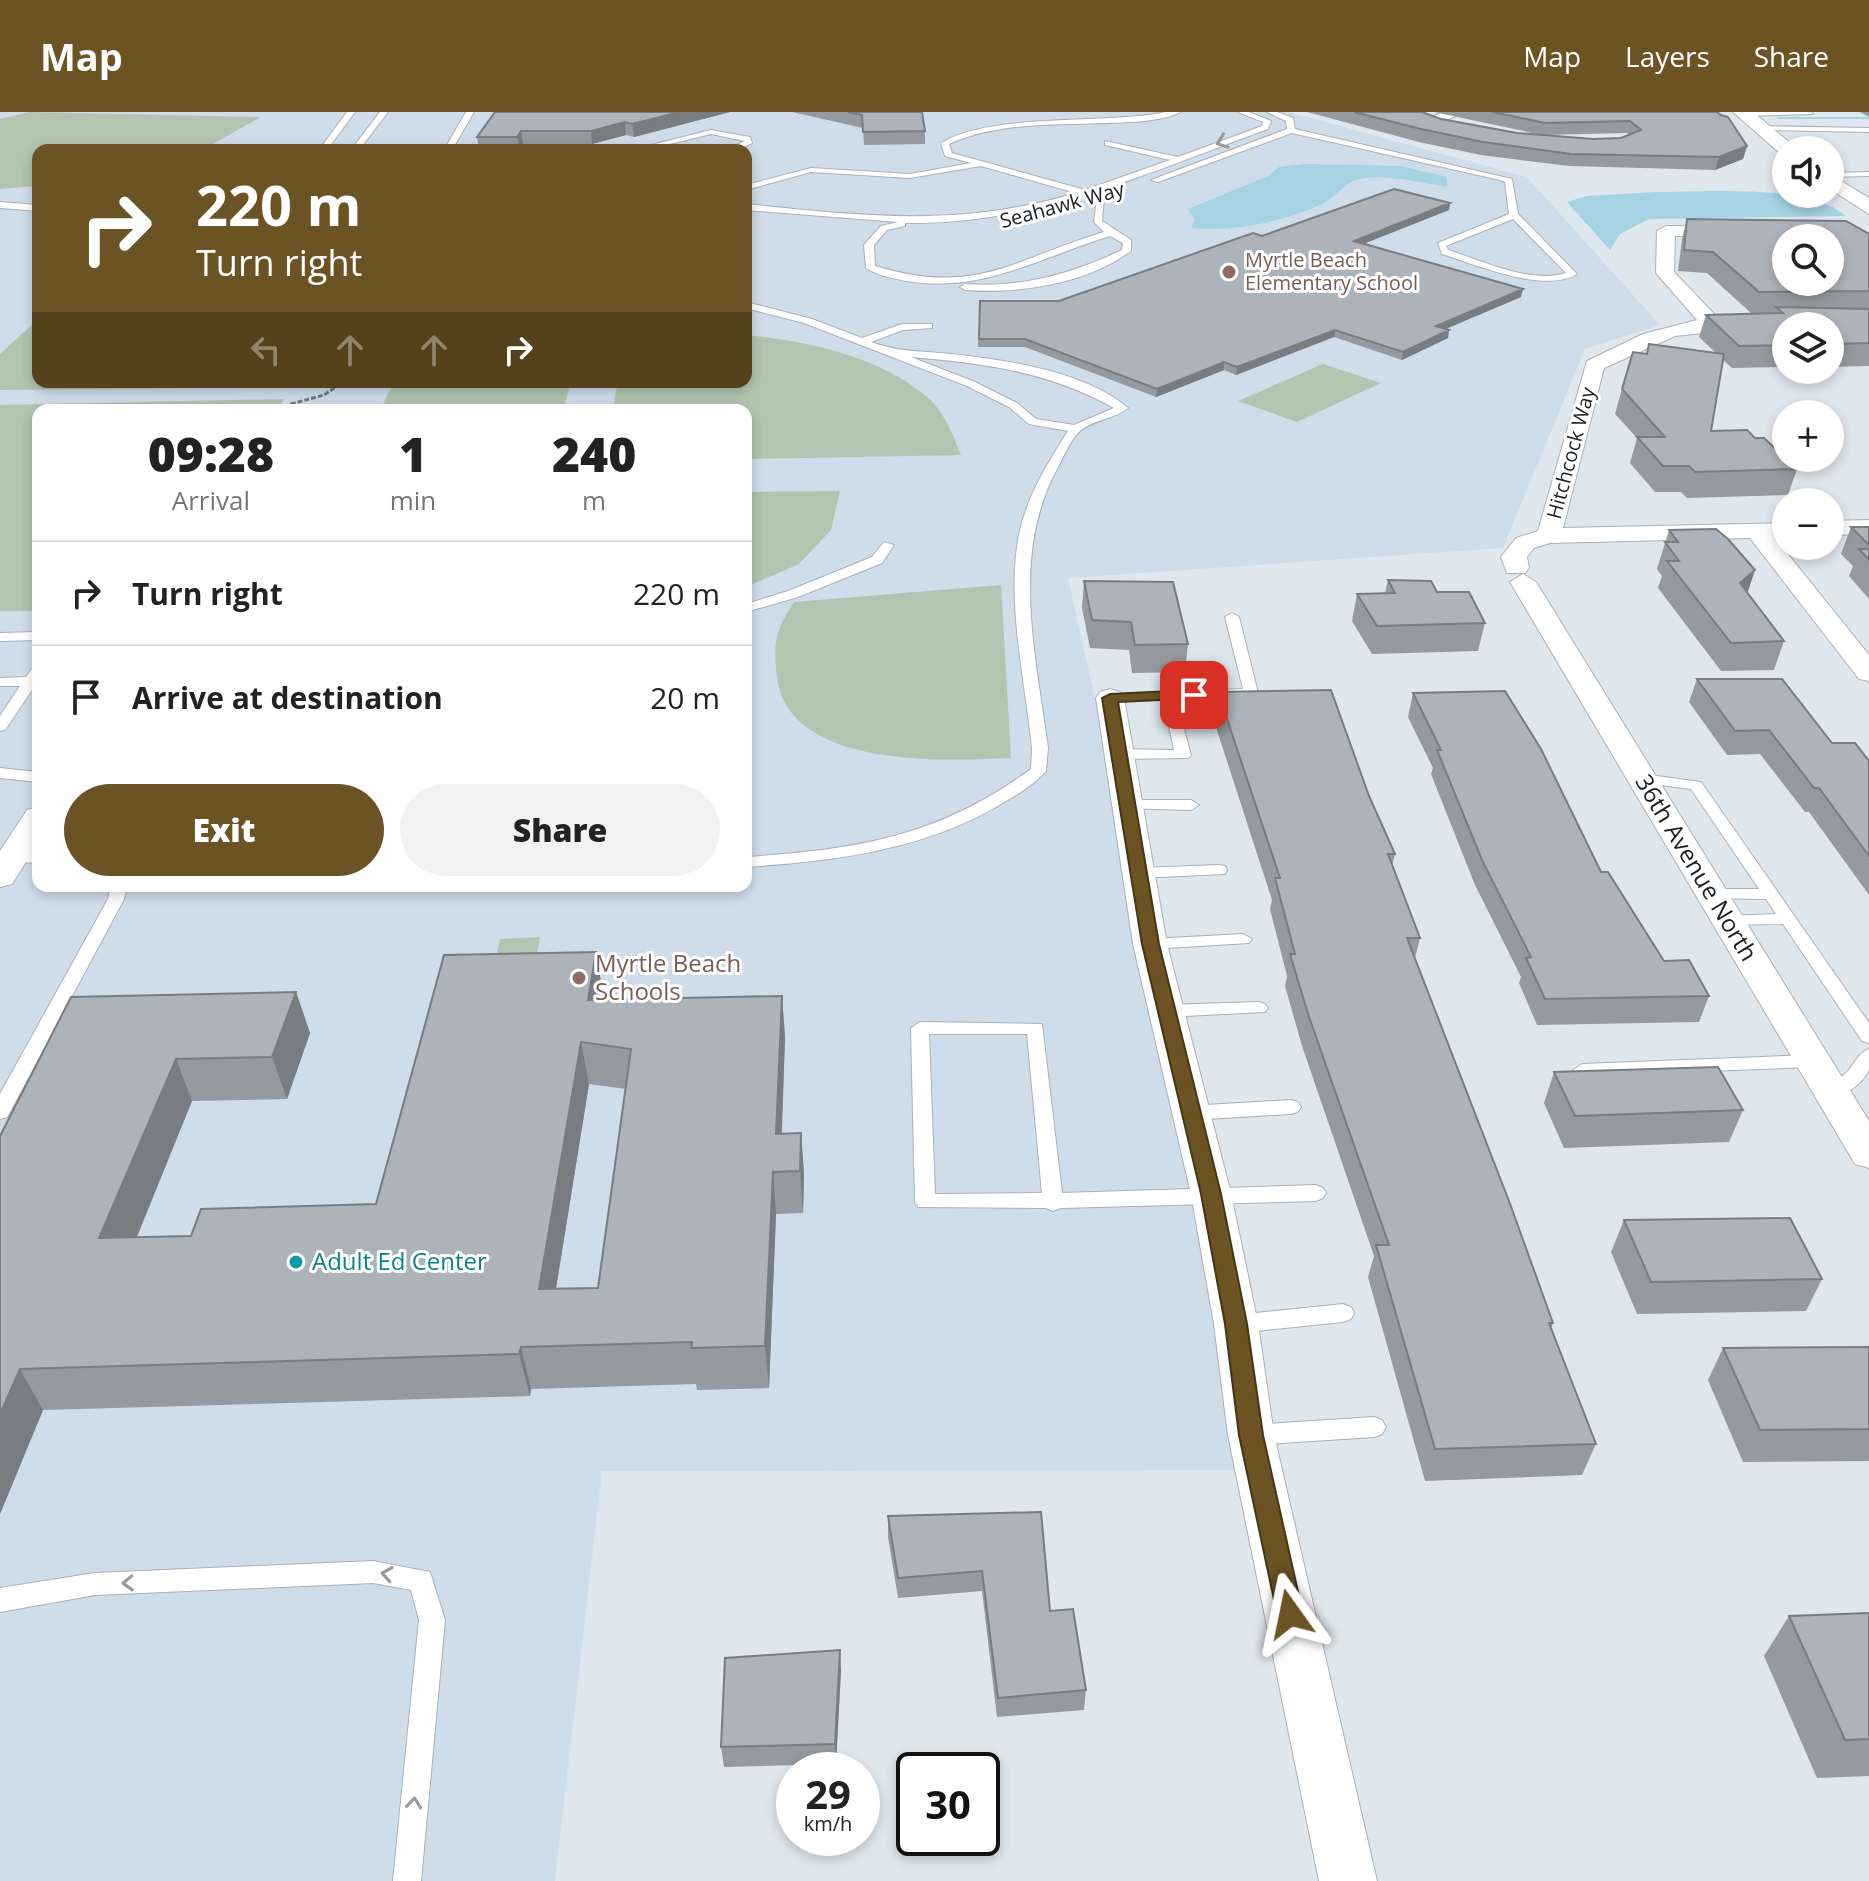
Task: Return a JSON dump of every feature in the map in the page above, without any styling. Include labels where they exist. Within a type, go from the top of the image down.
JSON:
[{"type":"main road","points":[[1743,113],[1772,137]]},
{"type":"main road","points":[[1844,189],[1869,208]]},
{"type":"street","points":[[1459,112],[1425,118],[1465,128]]},
{"type":"street","points":[[1711,323],[1665,273],[1666,231],[1746,231]]},
{"type":"street","name":"Hitchcock Way","points":[[1549,536],[1594,365],[1630,343],[1711,323],[1772,322]]},
{"type":"street","points":[[1844,528],[1869,527]]},
{"type":"street","points":[[1756,530],[1869,673]]},
{"type":"street","points":[[1549,536],[1772,530]]},
{"type":"street","name":"36th Avenue North","points":[[1549,536],[1525,543],[1514,557],[1519,575],[1813,1061],[1865,1141]]},
{"type":"street","points":[[1110,698],[1150,944],[1211,1194],[1236,1324],[1251,1435],[1348,1881]]},
{"type":"street","points":[[17,864],[32,830]]},
{"type":"lane","points":[[327,144],[351,112]]},
{"type":"lane","points":[[360,144],[384,112]]},
{"type":"lane","points":[[451,144],[470,112]]},
{"type":"lane","points":[[1136,186],[1084,192],[948,154],[945,143],[952,136],[1005,119],[1125,117],[1177,112]]},
{"type":"lane","name":"Seahawk Way","points":[[752,209],[851,219],[968,218],[1022,210],[1084,192],[1265,127],[1267,121],[1242,112]]},
{"type":"lane","points":[[1271,112],[1290,120],[1291,130],[1509,181],[1514,215],[1572,274],[1563,280],[1536,277],[1445,252],[1441,245],[1514,215]]},
{"type":"lane","points":[[1743,113],[1809,114],[1806,112]]},
{"type":"lane","points":[[1760,128],[1869,130]]},
{"type":"lane","name":"Seahawk Way","points":[[752,210],[784,219],[884,228],[993,224],[1101,198],[1291,130]]},
{"type":"lane","points":[[660,144],[711,132],[747,139],[746,144]]},
{"type":"lane","points":[[1108,143],[1199,165]]},
{"type":"lane","points":[[752,186],[811,170],[910,176],[978,164]]},
{"type":"lane","points":[[1844,177],[1869,174]]},
{"type":"lane","points":[[968,218],[884,228],[869,245],[871,268],[896,277],[939,283],[994,290],[1028,288],[1126,251],[1128,242],[1098,222],[1101,198]]},
{"type":"lane","points":[[0,205],[32,208]]},
{"type":"lane","points":[[939,283],[976,281],[1111,233]]},
{"type":"lane","points":[[752,307],[808,321],[885,352],[971,384],[1013,405],[1033,422],[1075,429],[1123,408],[1093,390],[1020,365],[885,352]]},
{"type":"lane","points":[[861,342],[902,327],[928,326]]},
{"type":"lane","points":[[752,862],[841,856],[947,827],[1003,799],[1038,771],[1040,748],[1023,583],[1025,532],[1039,488],[1075,429]]},
{"type":"lane","points":[[752,606],[793,594],[877,560],[888,545]]},
{"type":"lane","points":[[1110,698],[1251,693],[1232,617]]},
{"type":"lane","points":[[0,637],[32,636]]},
{"type":"lane","points":[[0,682],[32,675]]},
{"type":"lane","points":[[0,726],[32,678]]},
{"type":"lane","points":[[1117,754],[1183,755],[1175,722]]},
{"type":"lane","points":[[0,773],[32,776]]},
{"type":"lane","points":[[1642,779],[1696,785],[1869,1037]]},
{"type":"lane","points":[[1126,805],[1191,805]]},
{"type":"lane","points":[[1138,873],[1219,870]]},
{"type":"lane","points":[[0,1112],[118,892]]},
{"type":"lane","points":[[1720,908],[1770,894]]},
{"type":"lane","points":[[1720,908],[1787,919]]},
{"type":"lane","points":[[1150,944],[1243,939]]},
{"type":"lane","points":[[1165,1011],[1259,1008]]},
{"type":"lane","points":[[1053,1203],[1036,1028],[920,1028],[925,1202],[1053,1203],[1211,1194],[1316,1193]]},
{"type":"lane","points":[[1832,1092],[1854,1077],[1869,1055]]},
{"type":"lane","points":[[1582,1070],[1813,1061]]},
{"type":"lane","points":[[1189,1113],[1291,1107]]},
{"type":"lane","points":[[1236,1324],[1343,1313]]},
{"type":"lane","points":[[1251,1435],[1374,1427]]},
{"type":"lane","points":[[0,1600],[110,1583],[373,1572],[421,1580],[432,1620],[407,1881]]},
{"type":"path","points":[[291,404],[324,395],[334,388]]},
{"type":"shaded area","name":"Myrtle Beach Schools","points":[[0,112],[1288,112],[1527,177],[1660,325],[1585,349],[1503,548],[1068,578],[1268,1470],[602,1471],[555,1881],[0,1881]]},
{"type":"green space","points":[[30,112],[261,117],[213,144],[32,144],[32,186],[0,189],[0,119]]},
{"type":"green space","points":[[32,325],[32,388],[200,388],[0,390],[0,354]]},
{"type":"green space","points":[[752,336],[793,341],[865,361],[908,383],[938,409],[961,455],[752,459],[752,404],[613,404],[617,388],[752,388]]},
{"type":"green space","points":[[1323,364],[1381,383],[1297,422],[1238,401]]},
{"type":"green space","points":[[391,388],[569,388],[565,404],[383,404]]},
{"type":"green space","points":[[284,399],[281,404],[47,404]]},
{"type":"green space","points":[[32,404],[32,611],[0,611],[0,405]]},
{"type":"green space","points":[[840,491],[831,530],[799,564],[752,584],[752,492]]},
{"type":"green space","points":[[1001,585],[1011,758],[948,760],[873,753],[838,744],[809,729],[787,707],[777,677],[775,655],[779,630],[794,602]]},
{"type":"green space","points":[[540,937],[534,970],[493,971],[500,939]]},
{"type":"water","points":[[1305,164],[1401,166],[1447,177],[1447,186],[1371,177],[1350,183],[1324,203],[1276,220],[1242,227],[1191,228],[1195,219],[1188,209],[1268,176],[1279,167]]},
{"type":"water","points":[[1655,192],[1772,193],[1772,208],[1834,208],[1846,216],[1649,219],[1620,234],[1610,250],[1567,202],[1587,196]]},
{"type":"building","points":[[495,112],[680,112],[591,131],[521,131],[517,137],[477,137]]},
{"type":"building","points":[[848,112],[922,112],[925,131],[863,132],[862,115]]},
{"type":"building","points":[[1354,112],[1422,112],[1441,119],[1517,133],[1593,139],[1621,138],[1641,130],[1630,121],[1545,123],[1492,112],[1717,112],[1728,117],[1747,146],[1719,157],[1571,154],[1483,142]]},
{"type":"building","name":"Myrtle Beach Elementary School","points":[[1394,189],[1450,203],[1354,241],[1523,289],[1436,326],[1449,330],[1403,352],[1335,330],[1237,367],[1224,362],[1157,389],[1025,339],[979,339],[980,301],[1059,301],[1253,233],[1262,236]]},
{"type":"building","points":[[1687,219],[1846,221],[1869,234],[1869,291],[1844,291],[1844,224],[1772,224],[1772,292],[1759,292],[1713,252],[1684,250]]},
{"type":"building","points":[[1776,307],[1869,309],[1869,343],[1844,344],[1844,312],[1782,312]]},
{"type":"building","points":[[1772,313],[1772,345],[1739,346],[1706,315]]},
{"type":"building","points":[[1649,344],[1724,354],[1711,431],[1747,430],[1755,438],[1764,438],[1772,446],[1772,470],[1695,472],[1689,466],[1663,466],[1637,437],[1665,437],[1622,389],[1633,352],[1647,354]]},
{"type":"building","points":[[1851,527],[1869,527],[1869,545]]},
{"type":"building","points":[[1716,529],[1755,570],[1740,583],[1784,641],[1731,643],[1667,561],[1679,561],[1665,542],[1678,542],[1669,530]]},
{"type":"building","points":[[1859,549],[1869,549],[1869,560]]},
{"type":"building","points":[[1388,580],[1431,581],[1437,592],[1469,592],[1485,623],[1377,626],[1357,594],[1395,593]]},
{"type":"building","points":[[1084,581],[1173,582],[1188,644],[1135,645],[1131,622],[1092,620]]},
{"type":"building","points":[[1697,679],[1782,679],[1832,743],[1855,743],[1869,761],[1869,856],[1819,788],[1814,788],[1769,730],[1735,731]]},
{"type":"building","points":[[1331,690],[1369,796],[1395,854],[1388,854],[1420,938],[1407,938],[1509,1201],[1553,1323],[1549,1323],[1596,1444],[1435,1449],[1376,1245],[1389,1245],[1308,1014],[1290,954],[1295,954],[1275,878],[1280,878],[1218,692]]},
{"type":"building","points":[[1505,691],[1541,749],[1601,872],[1608,872],[1664,961],[1689,960],[1709,996],[1545,999],[1526,958],[1531,957],[1482,860],[1437,750],[1441,750],[1413,693]]},
{"type":"building","name":"Adult Ed Center","points":[[596,952],[588,1000],[782,996],[776,1134],[801,1133],[800,1171],[773,1172],[765,1346],[691,1348],[692,1342],[521,1347],[519,1354],[20,1369],[0,1414],[0,1136],[71,997],[296,992],[272,1057],[176,1059],[99,1238],[191,1236],[201,1209],[376,1204],[444,955]],"holes":[[[581,1042],[631,1049],[598,1288],[539,1289]]]},
{"type":"building","points":[[1718,1067],[1743,1110],[1575,1116],[1554,1072]]},
{"type":"building","points":[[1790,1218],[1822,1279],[1651,1282],[1624,1220]]},
{"type":"building","points":[[1869,1347],[1869,1429],[1760,1430],[1723,1348]]},
{"type":"building","points":[[1041,1512],[1050,1611],[1073,1609],[1086,1690],[998,1698],[982,1571],[898,1578],[888,1516]]},
{"type":"building","points":[[1869,1613],[1869,1739],[1845,1740],[1789,1616]]},
{"type":"building","points":[[840,1650],[835,1744],[721,1747],[725,1658]]},
{"type":"waterway","points":[[1778,118],[1869,118]]},
{"type":"place","name":"Myrtle Beach Elementary School","points":[[1229,272]]},
{"type":"place","name":"Myrtle Beach Schools","points":[[579,978]]},
{"type":"place","name":"Adult Ed Center","points":[[296,1262]]},
{"type":"route","points":[[1194,695],[1110,698],[1150,944],[1211,1194],[1236,1324],[1251,1435],[1290,1614]]}]
